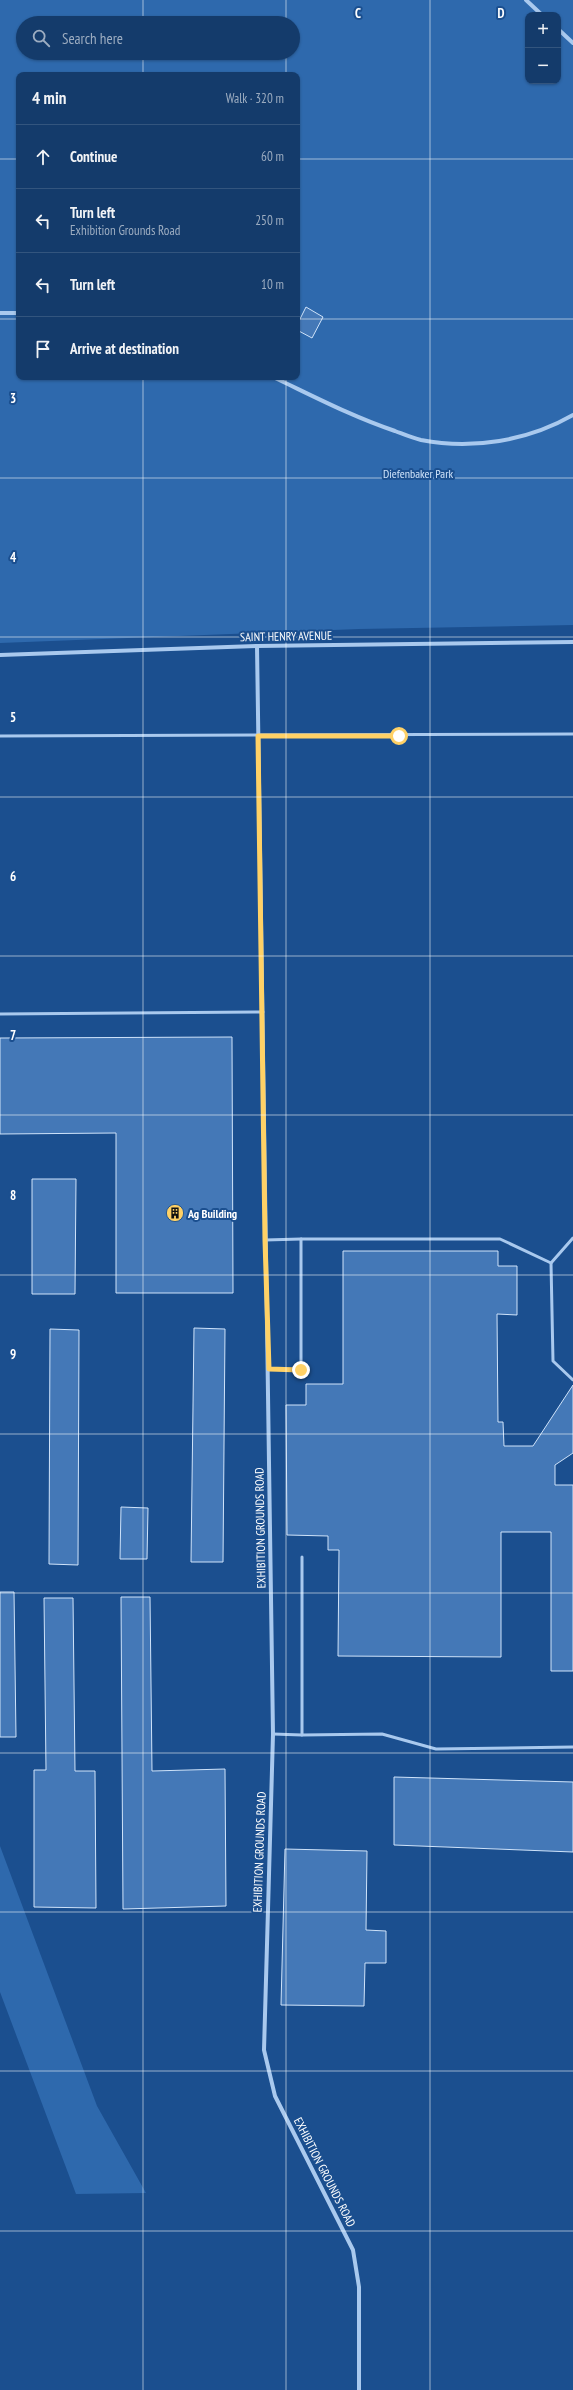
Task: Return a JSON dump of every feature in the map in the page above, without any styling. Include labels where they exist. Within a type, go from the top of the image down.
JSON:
[{"type":"street","points":[[526,0],[539,12]]},
{"type":"street","points":[[561,32],[573,43]]},
{"type":"street","points":[[0,312],[16,313]]},
{"type":"street","points":[[279,380],[371,423],[420,440],[466,443],[514,439],[557,424],[573,414]]},
{"type":"street","name":"SAINT HENRY AVENUE","points":[[0,654],[257,646],[573,642]]},
{"type":"street","name":"EXHIBITION GROUNDS ROAD","points":[[257,646],[265,1240],[269,1369],[273,1734],[264,2050],[275,2096],[353,2250],[359,2288],[359,2390]]},
{"type":"lane","points":[[0,736],[573,734]]},
{"type":"lane","points":[[0,1014],[263,1012]]},
{"type":"lane","points":[[573,1238],[551,1263],[553,1361],[573,1380]]},
{"type":"lane","points":[[269,1369],[301,1370],[301,1239]]},
{"type":"lane","points":[[265,1240],[500,1239],[551,1263]]},
{"type":"lane","points":[[302,1557],[302,1735]]},
{"type":"lane","points":[[273,1734],[382,1734],[436,1749],[573,1747]]},
{"type":"green space","name":"Diefenbaker Park","points":[[0,0],[573,0],[573,625],[359,629],[0,643]]},
{"type":"green space","points":[[0,1846],[97,2106],[146,2193],[76,2194],[0,1992]]},
{"type":"building","points":[[306,307],[323,317],[312,338],[300,332],[300,319]]},
{"type":"building","name":"Ag Building","points":[[232,1037],[233,1293],[116,1293],[116,1133],[0,1134],[0,1038]]},
{"type":"building","points":[[32,1179],[76,1179],[75,1294],[32,1294]]},
{"type":"building","points":[[343,1251],[498,1251],[498,1266],[517,1266],[517,1315],[497,1314],[498,1422],[503,1422],[504,1446],[533,1446],[573,1385],[573,1453],[555,1465],[555,1485],[573,1485],[573,1671],[551,1671],[551,1532],[501,1532],[501,1657],[338,1656],[339,1550],[328,1550],[328,1536],[287,1535],[286,1405],[306,1405],[306,1384],[343,1384]]},
{"type":"building","points":[[194,1328],[225,1329],[223,1562],[191,1562]]},
{"type":"building","points":[[50,1329],[79,1330],[78,1565],[49,1564]]},
{"type":"building","points":[[121,1507],[148,1508],[147,1559],[120,1559]]},
{"type":"building","points":[[0,1592],[14,1592],[16,1737],[0,1737]]},
{"type":"building","points":[[121,1597],[150,1597],[152,1771],[225,1769],[226,1906],[123,1909]]},
{"type":"building","points":[[44,1598],[73,1598],[75,1771],[95,1771],[96,1908],[34,1907],[34,1770],[46,1770]]},
{"type":"building","points":[[394,1777],[573,1782],[573,1852],[394,1845]]},
{"type":"building","points":[[285,1849],[367,1851],[366,1930],[386,1931],[386,1963],[365,1963],[364,2006],[281,2005]]},
{"type":"place","name":"Ag Building","points":[[175,1213]]},
{"type":"route","points":[[301,1370],[269,1369],[265,1240],[258,736],[399,736]]}]
